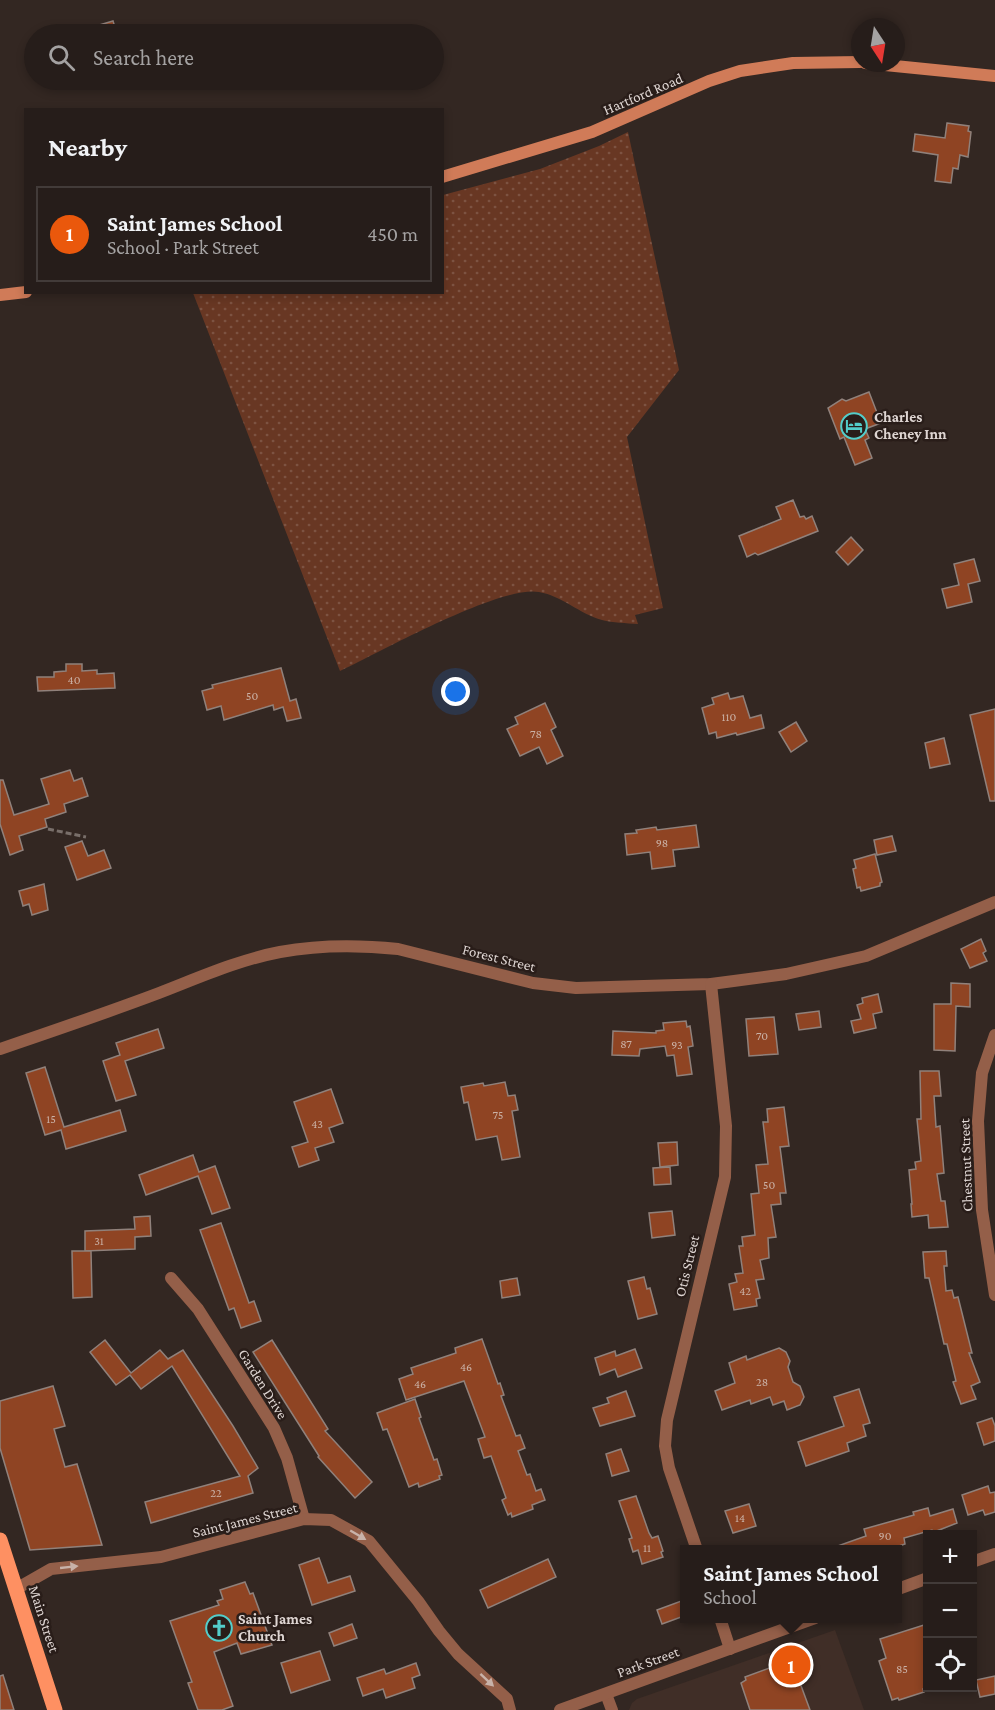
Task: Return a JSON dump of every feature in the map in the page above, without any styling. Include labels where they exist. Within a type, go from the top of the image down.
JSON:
[{"type":"main road","name":"Hartford Road","points":[[444,176],[592,132],[709,81],[740,71],[793,63],[851,62]]},
{"type":"main road","points":[[905,67],[995,76]]},
{"type":"main road","points":[[0,295],[24,292]]},
{"type":"main road","name":"Main Street","points":[[0,1540],[55,1710]]},
{"type":"street","name":"Forest Street","points":[[0,1049],[88,1019],[225,967],[269,955],[308,948],[398,949],[533,983],[576,988],[711,984],[786,974],[866,956],[995,902]]},
{"type":"street","name":"Otis Street","points":[[695,1545],[669,1468],[665,1446],[666,1420],[725,1177],[726,1126],[711,984]]},
{"type":"street","name":"Chestnut Street","points":[[995,1035],[982,1073],[978,1121],[982,1210],[995,1295]]},
{"type":"street","name":"Garden Drive","points":[[171,1278],[198,1309],[274,1428],[287,1458],[304,1520]]},
{"type":"street","name":"Saint James Street","points":[[16,1589],[51,1569],[161,1557],[304,1520],[331,1520],[369,1541],[459,1654],[507,1699],[510,1710]]},
{"type":"street","points":[[977,1560],[995,1554]]},
{"type":"street","points":[[902,1587],[923,1579]]},
{"type":"street","points":[[722,1623],[730,1649]]},
{"type":"street","name":"Park Street","points":[[560,1710],[800,1623]]},
{"type":"street","points":[[606,1694],[612,1710]]},
{"type":"path","points":[[48,829],[86,837]]},
{"type":"shaded area","points":[[628,132],[679,370],[627,437],[663,608],[635,615],[638,624],[615,622],[586,614],[547,594],[521,593],[469,609],[340,671],[193,294],[444,294],[444,195],[540,169]]},
{"type":"shaded area","points":[[835,1630],[864,1710],[629,1710],[637,1699]]},
{"type":"building","points":[[947,123],[969,126],[968,131],[971,132],[968,157],[960,155],[958,169],[953,168],[951,183],[935,181],[938,155],[913,151],[915,134],[945,138]]},
{"type":"building","name":"Charles Cheney Inn","points":[[869,392],[881,423],[865,429],[869,438],[865,440],[872,458],[855,465],[844,437],[840,439],[828,408],[842,399],[846,401]]},
{"type":"building","points":[[793,500],[800,517],[804,516],[806,519],[812,516],[818,531],[758,555],[755,553],[747,557],[739,536],[781,519],[776,507]]},
{"type":"building","points":[[851,537],[863,550],[848,565],[836,552]]},
{"type":"building","points":[[974,559],[980,581],[968,584],[972,602],[947,608],[942,589],[959,585],[954,564]]},
{"type":"building","points":[[66,664],[82,664],[82,671],[97,670],[97,674],[114,673],[115,688],[38,691],[37,677],[54,677],[54,672],[66,671]]},
{"type":"building","points":[[281,668],[290,701],[296,699],[301,718],[287,721],[283,707],[274,710],[273,705],[224,720],[221,706],[207,710],[202,691],[213,688],[212,685]]},
{"type":"building","points":[[728,693],[730,699],[743,696],[750,718],[761,715],[764,728],[717,738],[716,732],[709,734],[702,708],[714,704],[712,698]]},
{"type":"building","points":[[545,703],[556,727],[551,730],[563,756],[547,764],[539,747],[520,756],[507,729],[518,724],[515,717]]},
{"type":"building","points":[[995,709],[995,801],[990,801],[970,715]]},
{"type":"building","points":[[796,722],[807,741],[791,752],[779,732]]},
{"type":"building","points":[[944,738],[950,764],[930,768],[925,743]]},
{"type":"building","points":[[70,770],[74,781],[82,778],[88,796],[64,804],[66,812],[45,819],[47,827],[19,836],[23,850],[10,855],[0,824],[0,780],[3,780],[14,815],[49,804],[41,779]]},
{"type":"building","points":[[696,825],[699,847],[673,850],[675,866],[652,869],[650,852],[627,855],[625,834],[656,827],[657,830]]},
{"type":"building","points":[[892,836],[896,851],[877,855],[874,840]]},
{"type":"building","points":[[82,841],[88,856],[104,850],[111,868],[77,880],[65,847]]},
{"type":"building","points":[[875,854],[882,882],[880,886],[861,891],[860,887],[857,888],[853,869],[856,868],[854,860]]},
{"type":"building","points":[[44,884],[48,910],[32,915],[29,904],[23,906],[19,891]]},
{"type":"building","points":[[981,939],[987,961],[970,968],[961,949]]},
{"type":"building","points":[[951,983],[970,984],[970,1007],[956,1006],[955,1051],[934,1050],[934,1004],[951,1004]]},
{"type":"building","points":[[878,994],[882,1012],[873,1014],[876,1028],[854,1033],[851,1021],[861,1019],[857,1005],[863,1003],[862,998]]},
{"type":"building","points":[[819,1011],[821,1027],[799,1030],[796,1014]]},
{"type":"building","points":[[774,1017],[778,1054],[749,1056],[746,1019]]},
{"type":"building","points":[[686,1021],[687,1027],[690,1026],[693,1046],[688,1047],[692,1074],[677,1076],[674,1055],[667,1056],[665,1046],[640,1049],[639,1056],[612,1055],[613,1031],[656,1033],[656,1031],[664,1030],[663,1023]]},
{"type":"building","points":[[158,1029],[164,1048],[125,1061],[136,1095],[116,1101],[103,1061],[120,1055],[116,1043]]},
{"type":"building","points":[[45,1067],[64,1127],[120,1110],[126,1131],[66,1149],[61,1130],[45,1135],[26,1073]]},
{"type":"building","points":[[920,1071],[939,1071],[941,1096],[934,1096],[936,1127],[940,1126],[944,1173],[937,1174],[941,1201],[945,1201],[948,1227],[929,1228],[928,1215],[912,1217],[909,1170],[916,1169],[915,1162],[921,1161],[917,1119],[921,1119]]},
{"type":"building","points":[[505,1082],[508,1096],[515,1095],[518,1110],[512,1111],[520,1157],[502,1160],[497,1136],[476,1140],[468,1102],[464,1103],[461,1087]]},
{"type":"building","points":[[331,1089],[343,1123],[329,1128],[334,1142],[315,1148],[319,1160],[299,1167],[292,1147],[308,1142],[294,1102]]},
{"type":"building","points":[[784,1107],[789,1146],[780,1147],[786,1193],[780,1193],[781,1204],[771,1205],[776,1237],[768,1238],[769,1258],[760,1260],[764,1279],[756,1280],[760,1298],[756,1299],[757,1306],[734,1310],[729,1284],[737,1282],[735,1274],[743,1273],[739,1246],[743,1246],[742,1237],[755,1235],[751,1194],[759,1193],[756,1165],[768,1164],[763,1122],[768,1122],[767,1109]]},
{"type":"building","points":[[677,1142],[678,1165],[660,1167],[658,1143]]},
{"type":"building","points":[[193,1155],[199,1172],[215,1166],[230,1208],[212,1214],[198,1176],[146,1195],[139,1175]]},
{"type":"building","points":[[670,1167],[671,1184],[654,1185],[653,1168]]},
{"type":"building","points":[[672,1211],[675,1235],[652,1238],[649,1213]]},
{"type":"building","points":[[150,1216],[151,1236],[135,1237],[135,1249],[85,1251],[85,1231],[135,1229],[134,1217]]},
{"type":"building","points":[[221,1223],[249,1303],[254,1301],[261,1321],[241,1328],[234,1308],[229,1310],[200,1230]]},
{"type":"building","points":[[72,1251],[91,1251],[92,1297],[73,1298]]},
{"type":"building","points":[[946,1251],[947,1266],[944,1266],[946,1291],[952,1290],[954,1298],[958,1297],[972,1353],[969,1353],[980,1382],[971,1386],[976,1399],[961,1404],[953,1382],[956,1381],[947,1344],[944,1344],[929,1278],[925,1278],[923,1252]]},
{"type":"building","points":[[644,1277],[647,1289],[650,1288],[657,1314],[638,1319],[628,1281]]},
{"type":"building","points":[[517,1278],[520,1295],[502,1298],[500,1281]]},
{"type":"building","points":[[482,1339],[498,1384],[500,1383],[504,1395],[501,1396],[516,1436],[520,1435],[525,1448],[518,1451],[527,1475],[530,1474],[536,1491],[541,1489],[545,1500],[532,1505],[533,1509],[512,1517],[511,1513],[508,1515],[502,1500],[506,1498],[491,1456],[484,1458],[478,1439],[485,1437],[464,1381],[406,1400],[399,1379],[413,1374],[411,1368],[456,1353],[455,1348]]},
{"type":"building","points":[[105,1340],[131,1373],[160,1350],[168,1359],[183,1350],[258,1468],[248,1476],[253,1493],[151,1523],[145,1502],[240,1476],[172,1366],[141,1389],[130,1375],[116,1385],[90,1352]]},
{"type":"building","points":[[272,1340],[328,1429],[325,1431],[372,1482],[355,1498],[318,1457],[253,1352]]},
{"type":"building","points":[[779,1348],[786,1352],[790,1361],[788,1367],[793,1382],[800,1386],[804,1397],[800,1405],[787,1410],[784,1401],[773,1405],[770,1397],[751,1404],[750,1400],[722,1410],[715,1391],[735,1383],[729,1363],[746,1356],[747,1360]]},
{"type":"building","points":[[635,1349],[642,1368],[618,1377],[615,1369],[600,1375],[595,1358],[615,1351],[616,1356]]},
{"type":"building","points":[[53,1386],[65,1426],[54,1429],[65,1467],[77,1464],[102,1545],[30,1550],[0,1448],[0,1401]]},
{"type":"building","points":[[859,1389],[870,1423],[863,1425],[866,1436],[847,1443],[849,1451],[806,1466],[798,1442],[844,1426],[834,1397]]},
{"type":"building","points":[[626,1391],[635,1416],[600,1426],[593,1408],[609,1403],[607,1398]]},
{"type":"building","points":[[415,1399],[421,1417],[419,1418],[434,1460],[437,1459],[442,1475],[439,1476],[440,1479],[419,1487],[418,1483],[409,1487],[387,1429],[383,1430],[377,1413]]},
{"type":"building","points":[[992,1418],[995,1426],[995,1441],[984,1445],[977,1423]]},
{"type":"building","points":[[621,1449],[629,1471],[612,1476],[606,1454]]},
{"type":"building","points":[[988,1486],[990,1493],[995,1492],[995,1512],[985,1515],[983,1510],[968,1515],[962,1495]]},
{"type":"building","points":[[636,1496],[649,1533],[652,1538],[658,1536],[663,1551],[661,1552],[663,1557],[642,1564],[638,1550],[633,1552],[629,1539],[632,1538],[619,1501]]},
{"type":"building","points":[[749,1504],[756,1526],[733,1533],[725,1511]]},
{"type":"building","points":[[928,1508],[930,1516],[953,1509],[957,1523],[939,1530],[923,1530],[923,1533],[904,1538],[905,1544],[902,1545],[840,1545],[866,1536],[864,1529],[914,1515],[913,1512]]},
{"type":"building","points":[[319,1558],[328,1583],[350,1576],[355,1591],[312,1605],[299,1565]]},
{"type":"building","points":[[548,1559],[556,1577],[488,1608],[480,1590]]},
{"type":"building","name":"Saint James Church","points":[[245,1582],[250,1594],[253,1593],[272,1645],[241,1654],[237,1643],[214,1652],[233,1706],[222,1710],[198,1710],[188,1683],[192,1682],[170,1621],[219,1605],[217,1601],[223,1599],[220,1590]]},
{"type":"building","points":[[680,1601],[680,1617],[662,1624],[657,1610]]},
{"type":"building","points":[[352,1624],[357,1638],[334,1646],[329,1633]]},
{"type":"building","points":[[923,1625],[924,1692],[892,1700],[879,1661],[886,1658],[880,1639]]},
{"type":"building","points":[[320,1651],[330,1680],[291,1693],[281,1663]]},
{"type":"building","points":[[786,1662],[788,1666],[793,1664],[810,1710],[750,1710],[741,1683],[746,1680],[745,1677]]},
{"type":"building","points":[[416,1663],[420,1675],[412,1678],[415,1688],[386,1698],[383,1689],[363,1696],[357,1678],[384,1669],[386,1674]]},
{"type":"building","points":[[3,1675],[14,1710],[0,1710],[0,1676]]},
{"type":"building","points":[[995,1676],[995,1694],[980,1697],[977,1680]]},
{"type":"place","name":"Charles Cheney Inn","points":[[854,426]]},
{"type":"place","name":"Saint James Church","points":[[219,1628]]},
{"type":"place","name":"Saint James School","points":[[791,1665]]}]
